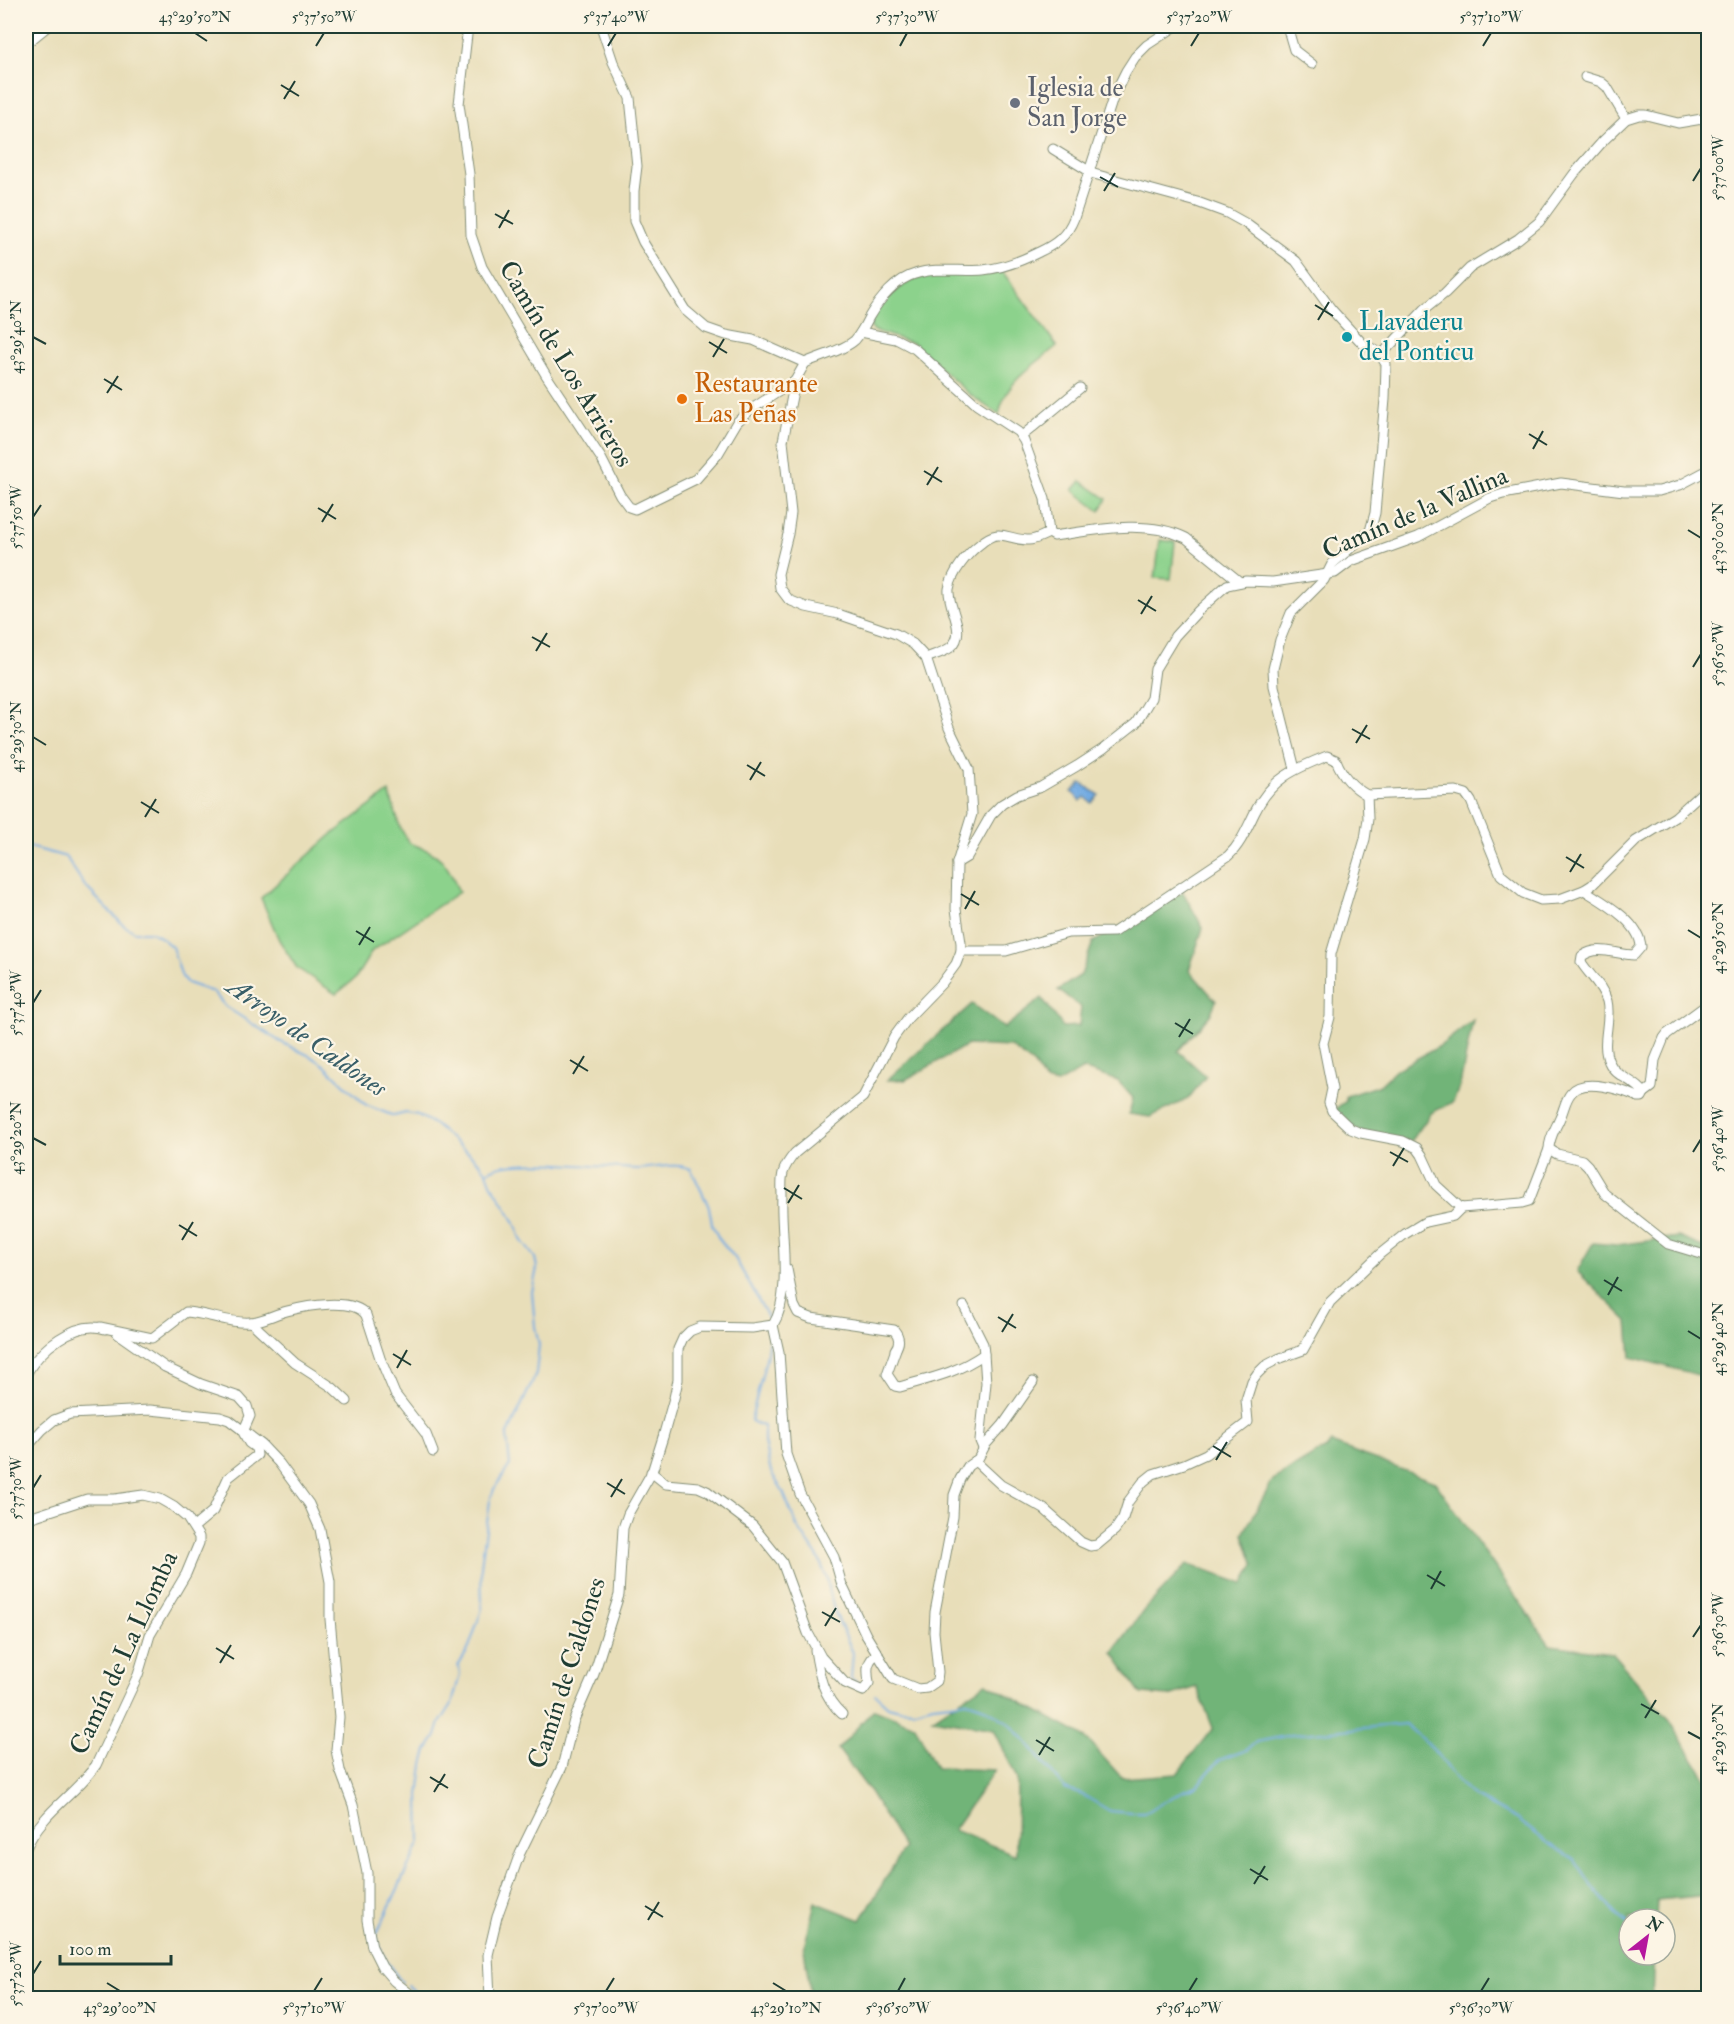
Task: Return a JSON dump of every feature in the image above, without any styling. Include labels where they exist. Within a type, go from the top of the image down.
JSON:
[{"type":"street","points":[[26,42],[48,26]]},
{"type":"street","name":"Camín de Los Arrieros","points":[[468,26],[459,104],[469,174],[471,236],[482,267],[546,375],[601,458],[620,495],[629,507],[641,506],[696,479],[718,454],[737,422],[750,410],[795,381]]},
{"type":"street","points":[[601,26],[613,62],[630,98],[637,166],[634,220],[643,242],[685,310],[706,328],[726,335],[753,340],[805,363]]},
{"type":"street","points":[[1033,1382],[975,1461],[968,1466],[954,1495],[953,1517],[935,1612],[937,1681],[927,1688],[918,1689],[893,1679],[866,1635],[842,1585],[834,1557],[792,1475],[783,1438],[780,1371],[773,1325],[782,1304],[783,1174],[787,1162],[795,1153],[863,1097],[894,1037],[956,964],[960,951],[956,909],[957,863],[972,814],[969,769],[945,717],[926,658],[913,644],[896,634],[789,600],[780,588],[778,574],[791,513],[783,441],[795,381],[805,363],[846,346],[861,332],[886,294],[901,281],[915,274],[1002,267],[1055,244],[1071,226],[1114,95],[1126,71],[1147,45],[1176,26]]},
{"type":"street","points":[[1287,26],[1293,50],[1312,64]]},
{"type":"street","points":[[1585,77],[1601,82],[1607,87],[1626,119]]},
{"type":"street","points":[[1381,355],[1425,309],[1470,268],[1518,239],[1539,222],[1574,174],[1626,119],[1639,115],[1678,123],[1708,118]]},
{"type":"street","points":[[1053,149],[1088,171],[1197,202],[1239,220],[1296,261],[1331,309],[1362,343],[1381,355],[1386,364],[1372,525],[1368,534],[1332,564],[1318,586],[1290,613],[1273,669],[1274,686],[1294,769]]},
{"type":"street","points":[[861,332],[896,339],[915,349],[977,405],[1022,436],[1045,500],[1048,533]]},
{"type":"street","points":[[1022,436],[1080,388]]},
{"type":"street","name":"Camín de la Vallina","points":[[1240,582],[1273,582],[1341,570],[1351,561],[1418,537],[1490,498],[1503,494],[1561,483],[1624,491],[1659,491],[1680,485],[1708,470]]},
{"type":"street","points":[[1048,533],[1054,536],[1122,527],[1177,534],[1186,538],[1227,569],[1240,582]]},
{"type":"street","points":[[926,658],[951,647],[956,639],[958,631],[949,591],[953,577],[972,550],[992,535],[1004,534],[1027,540],[1039,538],[1048,533]]},
{"type":"street","points":[[957,863],[967,857],[991,816],[1002,804],[1017,795],[1041,787],[1077,766],[1136,723],[1151,698],[1155,669],[1175,636],[1217,593],[1227,585],[1240,582]]},
{"type":"street","points":[[960,951],[1006,951],[1068,933],[1114,933],[1234,850],[1269,790],[1294,769],[1327,756],[1336,760],[1342,773],[1366,795],[1456,791],[1466,794],[1501,874],[1523,893],[1541,900],[1560,899],[1584,890],[1636,841],[1675,817],[1708,787]]},
{"type":"street","points":[[1366,795],[1368,819],[1363,848],[1330,954],[1330,1017],[1323,1043],[1332,1089],[1329,1103],[1332,1111],[1351,1129],[1360,1133],[1403,1141],[1417,1148],[1436,1185],[1461,1208]]},
{"type":"street","points":[[1584,890],[1620,915],[1641,942],[1641,947],[1634,955],[1610,950],[1595,950],[1582,956],[1581,962],[1597,982],[1607,1002],[1609,1014],[1606,1049],[1609,1062],[1614,1070],[1644,1093]]},
{"type":"street","points":[[975,1461],[1001,1485],[1044,1509],[1081,1542],[1090,1546],[1097,1545],[1114,1530],[1123,1518],[1128,1502],[1143,1482],[1153,1474],[1206,1454],[1248,1422],[1246,1400],[1252,1381],[1257,1374],[1265,1366],[1278,1359],[1303,1350],[1330,1302],[1380,1254],[1425,1222],[1453,1216],[1461,1208],[1529,1201],[1550,1149],[1549,1142],[1553,1132],[1566,1101],[1575,1089],[1584,1086],[1599,1086],[1615,1088],[1642,1097],[1652,1087],[1655,1060],[1667,1034],[1708,1005]]},
{"type":"street","points":[[1550,1149],[1557,1154],[1582,1160],[1605,1194],[1668,1244],[1708,1256]]},
{"type":"street","points":[[784,1255],[794,1305],[798,1312],[811,1318],[894,1330],[898,1335],[899,1343],[887,1374],[895,1386],[900,1387],[953,1372],[967,1366],[984,1354]]},
{"type":"street","points":[[26,1375],[31,1364],[50,1346],[78,1329],[100,1327],[152,1338],[186,1312],[251,1322],[286,1311],[337,1304],[348,1305],[363,1310],[366,1315],[395,1394],[426,1434],[433,1452]]},
{"type":"street","points":[[964,1306],[983,1344],[986,1383],[980,1442],[983,1448]]},
{"type":"street","points":[[251,1322],[295,1363],[332,1387],[347,1401]]},
{"type":"street","name":"Camín de Caldones","points":[[490,1998],[488,1955],[496,1917],[520,1853],[562,1767],[574,1720],[594,1674],[619,1595],[623,1528],[651,1472],[674,1398],[678,1380],[678,1349],[683,1338],[690,1331],[700,1327],[752,1328],[773,1325]]},
{"type":"street","points":[[100,1327],[126,1338],[165,1367],[201,1384],[238,1397],[247,1406],[249,1416],[243,1432],[249,1443],[256,1448],[256,1455],[228,1478],[213,1511],[194,1527]]},
{"type":"street","points":[[26,1448],[54,1420],[70,1414],[150,1410],[220,1417],[229,1420],[262,1445],[279,1463],[309,1504],[320,1529],[330,1582],[330,1619],[339,1717],[336,1750],[340,1770],[353,1805],[368,1874],[367,1920],[372,1947],[382,1967],[394,1982],[415,1998]]},
{"type":"street","points":[[651,1472],[661,1482],[698,1487],[707,1491],[753,1526],[782,1562],[808,1633],[821,1657],[845,1683],[863,1691],[869,1683],[866,1668],[872,1657],[878,1653]]},
{"type":"street","name":"Camín de La Llomba","points":[[26,1519],[87,1499],[115,1499],[142,1495],[160,1499],[174,1507],[194,1527],[199,1543],[186,1574],[150,1635],[138,1675],[104,1751],[88,1777],[37,1826],[26,1848]]},
{"type":"street","points":[[814,1645],[820,1679],[832,1705],[843,1714]]},
{"type":"green space","points":[[1002,271],[1057,346],[1013,384],[1002,403],[999,415],[969,394],[913,343],[875,331],[870,327],[874,316],[887,299],[899,288],[912,281],[940,273]]},
{"type":"green space","points":[[1081,481],[1107,499],[1100,511],[1073,490]]},
{"type":"green space","points":[[1160,540],[1175,542],[1171,579],[1155,578]]},
{"type":"green space","points":[[389,792],[400,827],[409,843],[429,851],[442,860],[459,892],[372,951],[355,979],[336,994],[297,968],[279,940],[261,898],[330,836]]},
{"type":"green space","points":[[1183,892],[1203,928],[1189,970],[1216,1001],[1210,1015],[1178,1051],[1206,1076],[1188,1099],[1150,1117],[1129,1114],[1133,1098],[1118,1081],[1083,1069],[1057,1084],[1045,1081],[1034,1065],[1011,1047],[967,1045],[905,1080],[887,1080],[972,1004],[1004,1028],[1042,998],[1063,1027],[1079,1026],[1081,1007],[1058,990],[1081,975],[1093,942]]},
{"type":"green space","points":[[1473,1020],[1460,1085],[1453,1102],[1431,1113],[1410,1143],[1361,1133],[1332,1111],[1346,1101],[1346,1096],[1380,1085],[1397,1069],[1440,1046]]},
{"type":"green space","points":[[1678,1237],[1708,1249],[1708,1398],[1702,1376],[1631,1357],[1628,1321],[1577,1271],[1593,1243],[1617,1245]]},
{"type":"green space","points":[[1331,1443],[1435,1482],[1550,1645],[1612,1653],[1668,1718],[1708,1782],[1708,1895],[1657,1900],[1657,1907],[1617,1907],[1617,1967],[1653,1967],[1652,1998],[811,1998],[804,1948],[815,1902],[861,1920],[904,1848],[871,1793],[838,1749],[874,1709],[915,1725],[936,1768],[995,1770],[953,1830],[1016,1855],[1017,1779],[994,1729],[932,1719],[986,1683],[1085,1737],[1122,1778],[1177,1774],[1213,1728],[1197,1687],[1170,1696],[1141,1694],[1113,1652],[1144,1610],[1187,1564],[1243,1584],[1254,1565],[1243,1534],[1273,1480]]},
{"type":"water","points":[[1081,783],[1099,795],[1092,803],[1085,797],[1081,801],[1072,792]]},
{"type":"waterway","name":"Arroyo de Caldones","points":[[26,846],[66,857],[85,886],[123,925],[135,932],[150,932],[159,936],[172,947],[182,977],[187,983],[213,992],[226,1007],[279,1041],[324,1065],[366,1105],[394,1116],[406,1113],[418,1115],[435,1125],[480,1163],[487,1172],[498,1167],[536,1163],[640,1169],[679,1166],[691,1169],[709,1207],[712,1224],[718,1237],[735,1258],[769,1319]]},
{"type":"waterway","points":[[402,1982],[386,1960],[376,1935],[420,1842],[419,1795],[423,1765],[427,1750],[452,1704],[460,1674],[458,1666],[468,1650],[482,1609],[481,1566],[490,1501],[494,1489],[510,1465],[507,1436],[536,1374],[539,1345],[532,1292],[537,1268],[535,1258],[522,1241],[514,1221],[491,1183],[487,1172]]},
{"type":"waterway","name":"Arroyo de Caldones","points":[[770,1331],[766,1359],[751,1420],[764,1425],[764,1442],[771,1472],[783,1492],[797,1526],[818,1557],[826,1576],[834,1610],[853,1653],[851,1678],[860,1685]]},
{"type":"waterway","name":"Arroyo de Caldones","points":[[875,1694],[888,1706],[900,1709],[915,1710],[933,1705],[967,1701],[982,1706],[1009,1723],[1065,1789],[1083,1795],[1110,1811],[1131,1813],[1145,1813],[1183,1791],[1197,1786],[1219,1760],[1247,1750],[1256,1742],[1291,1735],[1405,1724],[1430,1746],[1454,1777],[1473,1796],[1517,1819],[1548,1843],[1574,1859],[1592,1886],[1617,1916]]},
{"type":"waterway","points":[[407,1985],[423,1998]]},
{"type":"place","name":"Iglesia de San Jorge","points":[[1015,103]]},
{"type":"place","name":"Llavaderu del Ponticu","points":[[1347,337]]},
{"type":"place","name":"Restaurante Las Peñas","points":[[682,399]]}]
